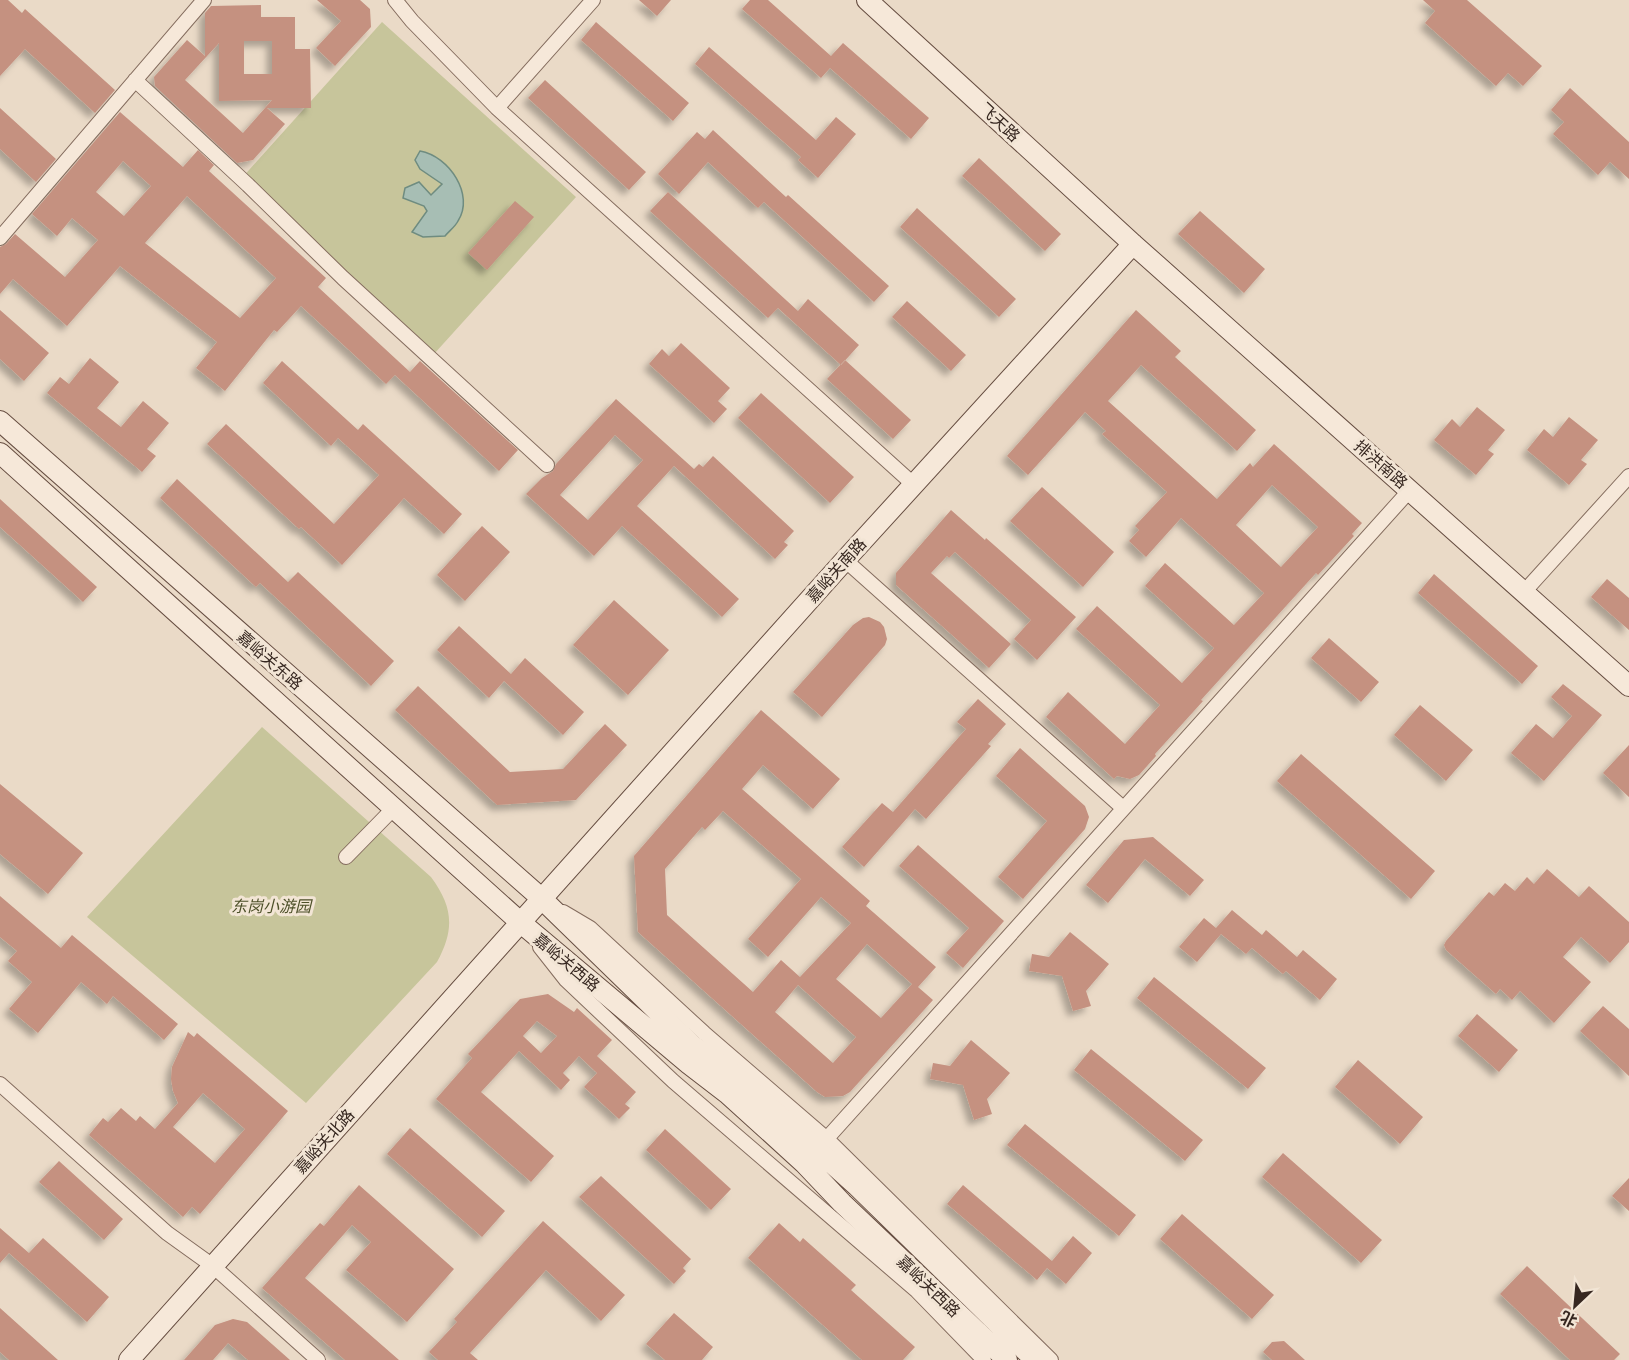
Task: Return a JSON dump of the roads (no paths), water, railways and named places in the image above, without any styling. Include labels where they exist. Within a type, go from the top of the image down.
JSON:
[{"type":"main road","name":"飞天路","points":[[867,0],[1133,244]]},
{"type":"main road","name":"嘉峪关南路","points":[[520,922],[913,484],[1133,244]]},
{"type":"main road","name":"排洪南路","points":[[1133,244],[1629,686]]},
{"type":"main road","name":"嘉峪关东路","points":[[0,421],[541,898]]},
{"type":"main road","name":"嘉峪关东路","points":[[0,453],[520,922]]},
{"type":"main road","name":"嘉峪关西路","points":[[541,898],[692,1045],[734,1075],[857,1186],[1035,1360]]},
{"type":"main road","name":"嘉峪关西路","points":[[520,922],[689,1064],[728,1094],[816,1150],[842,1203],[1007,1360]]},
{"type":"main road","name":"嘉峪关北路","points":[[129,1360],[520,922]]},
{"type":"street","points":[[0,238],[204,0]]},
{"type":"street","points":[[395,0],[412,21],[497,108],[913,484]]},
{"type":"street","points":[[497,108],[593,0]]},
{"type":"street","points":[[135,80],[248,185],[343,278],[547,465]]},
{"type":"street","points":[[1524,592],[1629,476]]},
{"type":"street","points":[[1051,1360],[816,1150],[1410,490]]},
{"type":"street","points":[[845,560],[1123,808]]},
{"type":"street","points":[[346,857],[394,808]]},
{"type":"street","name":"嘉峪关西路","points":[[520,922],[566,980],[673,1081],[917,1291],[984,1360]]},
{"type":"street","points":[[0,1084],[167,1233],[213,1266],[318,1360]]},
{"type":"park label","name":"东岗小游园","points":[[271,906]]}]
